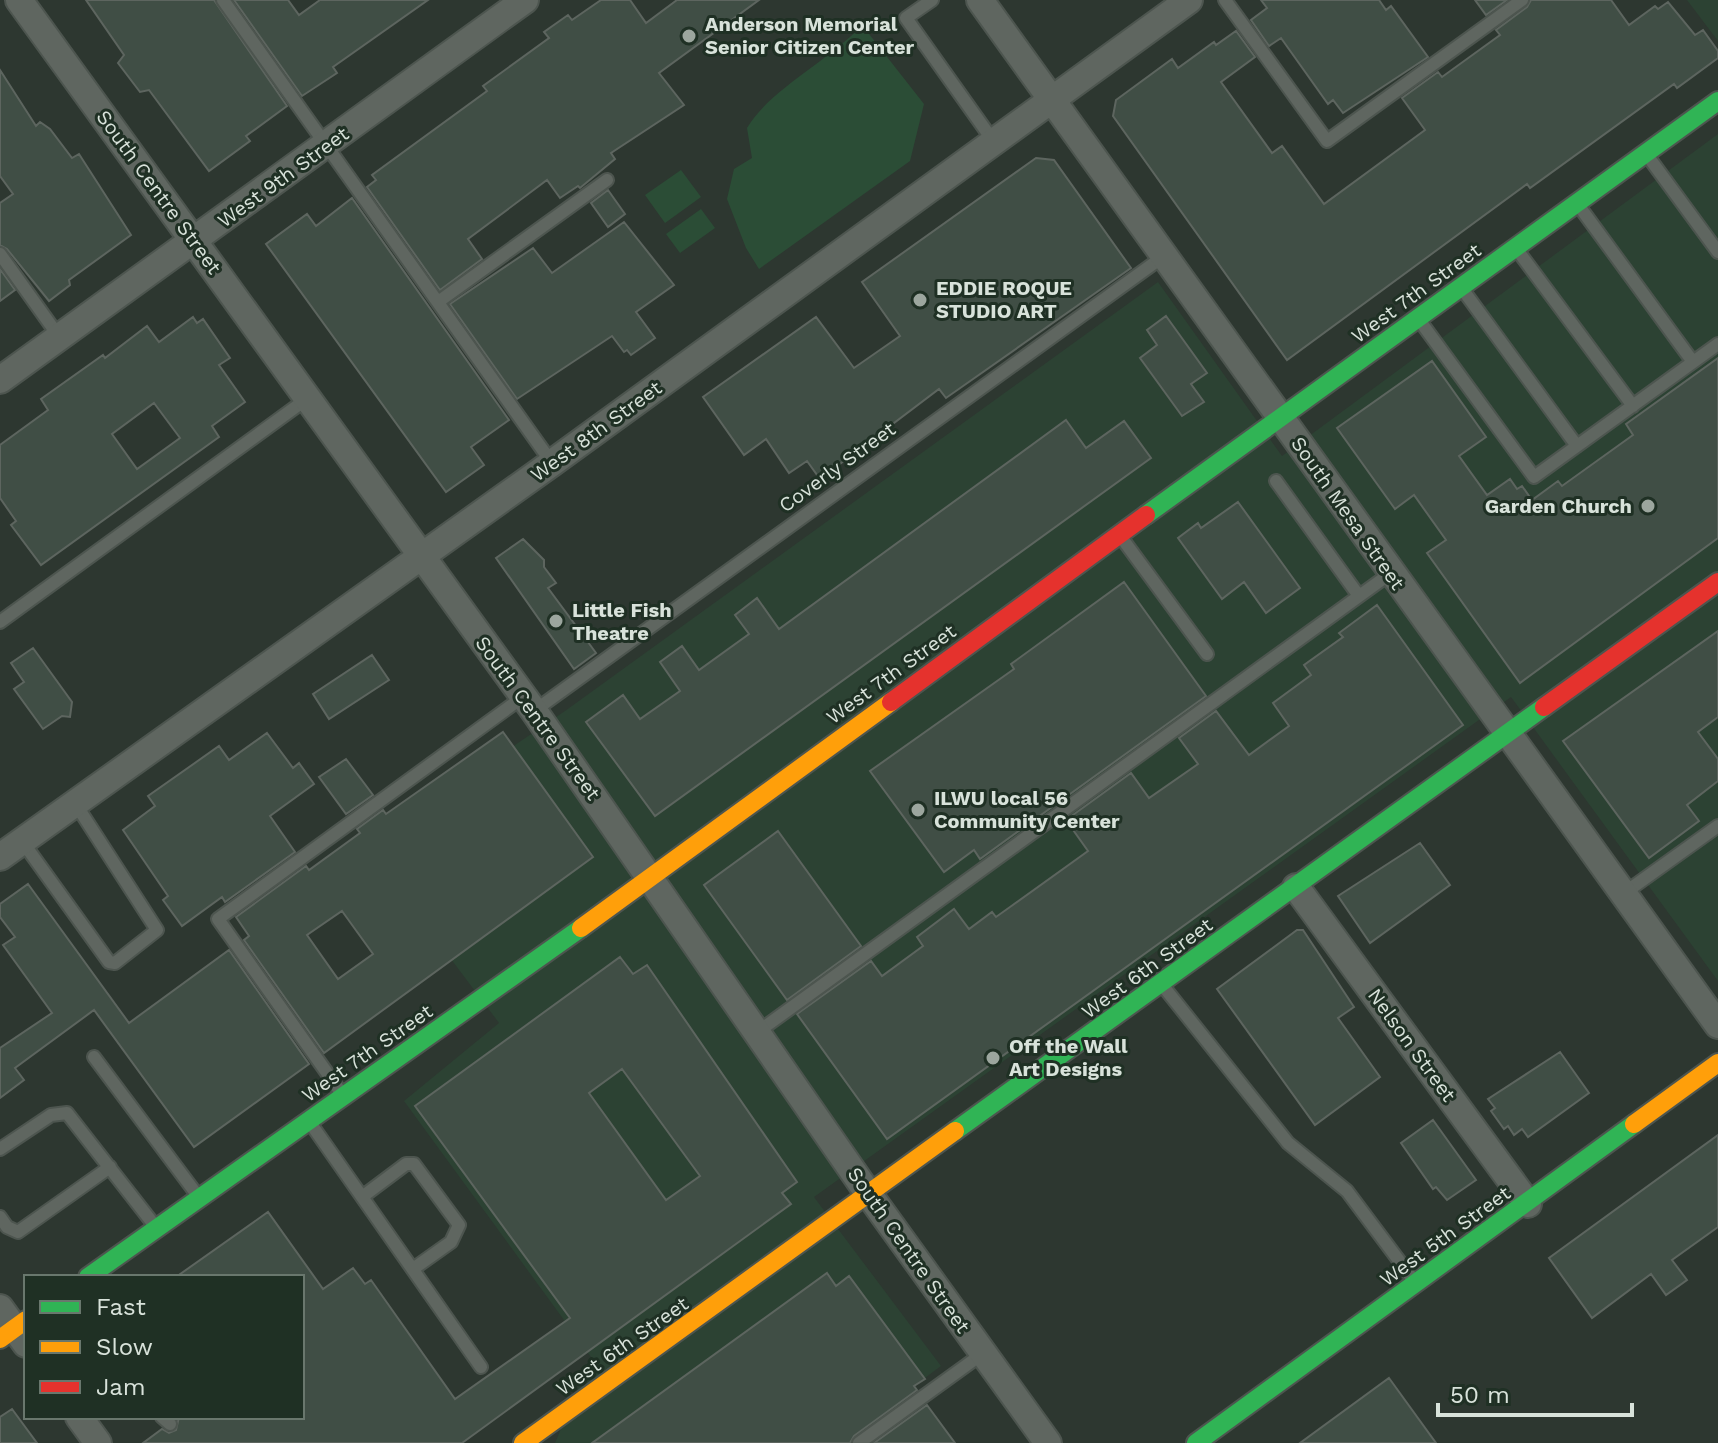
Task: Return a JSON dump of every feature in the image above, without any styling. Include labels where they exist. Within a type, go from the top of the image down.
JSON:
[{"type":"street","name":"South Centre Street","points":[[19,0],[309,397],[528,704],[759,1031],[870,1196],[1048,1443]]},
{"type":"street","name":"West 9th Street","points":[[0,380],[525,0]]},
{"type":"street","name":"South Mesa Street","points":[[980,0],[1718,1025]]},
{"type":"street","name":"West 8th Street","points":[[0,857],[552,463],[1189,0]]},
{"type":"street","name":"West 7th Street","points":[[91,1275],[651,878],[1119,534],[1718,101]]},
{"type":"street","name":"West 6th Street","points":[[523,1443],[870,1196],[1718,582]]},
{"type":"street","name":"Nelson Street","points":[[1296,887],[1528,1204]]},
{"type":"street","name":"West 5th Street","points":[[1196,1443],[1718,1063]]},
{"type":"lane","points":[[223,0],[552,463]]},
{"type":"lane","points":[[932,0],[906,18],[994,142]]},
{"type":"lane","points":[[1225,0],[1327,141],[1522,0]]},
{"type":"lane","points":[[1646,153],[1718,252]]},
{"type":"lane","points":[[438,302],[607,180]]},
{"type":"lane","points":[[1577,204],[1693,362]]},
{"type":"lane","points":[[1516,249],[1633,406]]},
{"type":"lane","points":[[0,254],[60,338]]},
{"type":"lane","name":"Coverly Street","points":[[344,1097],[218,919],[1164,256]]},
{"type":"lane","points":[[1461,288],[1577,446]]},
{"type":"lane","points":[[1418,318],[1534,477],[1718,344]]},
{"type":"lane","points":[[0,622],[309,397]]},
{"type":"lane","points":[[1276,481],[1359,596]]},
{"type":"lane","points":[[1119,534],[1207,654]]},
{"type":"lane","points":[[759,1031],[1391,573]]},
{"type":"lane","points":[[22,841],[109,962],[115,963],[157,930],[75,803]]},
{"type":"lane","points":[[1623,894],[1718,826]]},
{"type":"lane","points":[[1162,984],[1288,1143],[1347,1191],[1417,1284]]},
{"type":"lane","points":[[94,1057],[200,1198]]},
{"type":"lane","points":[[0,1149],[51,1115],[67,1113],[157,1229]]},
{"type":"lane","points":[[310,1121],[481,1367]]},
{"type":"lane","points":[[362,1197],[406,1164],[414,1164],[459,1225],[451,1242],[413,1269]]},
{"type":"lane","points":[[0,1217],[7,1227],[18,1232],[110,1167]]},
{"type":"lane","points":[[859,1443],[982,1354]]},
{"type":"shaded area","points":[[1687,0],[1718,0],[1718,41]]},
{"type":"shaded area","points":[[862,25],[924,104],[910,161],[759,269],[746,248],[727,199],[734,169],[752,158],[747,128],[770,101]]},
{"type":"shaded area","points":[[1718,134],[1718,981],[1511,697],[814,1197],[941,1366],[837,1443],[555,1443],[591,1357],[404,1101],[499,1023],[366,846],[565,711],[1158,282],[1282,456]]},
{"type":"shaded area","points":[[681,170],[701,197],[665,223],[645,195]]},
{"type":"shaded area","points":[[701,209],[715,228],[680,253],[666,234]]},
{"type":"building","points":[[86,0],[214,0],[287,106],[246,136],[250,141],[209,171],[149,90],[140,92],[118,63],[124,55]]},
{"type":"building","points":[[234,0],[288,0],[299,15],[320,0],[428,0],[333,67],[337,73],[302,96]]},
{"type":"building","points":[[601,0],[630,0],[646,23],[677,0],[759,0],[659,73],[684,105],[611,153],[615,159],[580,188],[578,186],[560,198],[547,180],[468,239],[482,259],[440,290],[367,187],[376,180],[372,175],[487,91],[483,86],[549,38],[544,32],[568,15],[572,20]]},
{"type":"building","points":[[1261,0],[1379,0],[1386,10],[1391,6],[1428,57],[1343,113],[1333,100],[1328,104],[1281,38],[1269,46],[1251,20],[1267,8]]},
{"type":"building","points":[[1475,0],[1507,0],[1486,15]]},
{"type":"building","points":[[1531,0],[1611,0],[1629,25],[1655,6],[1658,9],[1668,2],[1695,35],[1703,30],[1718,51],[1718,58],[1677,88],[1674,84],[1530,188],[1527,184],[1287,360],[1113,116],[1116,100],[1172,59],[1178,68],[1214,42],[1216,45],[1236,31],[1255,57],[1221,82],[1272,153],[1282,146],[1324,204],[1425,130],[1402,98],[1438,72],[1442,77],[1500,35],[1496,30],[1527,7]]},
{"type":"building","points":[[0,70],[36,126],[40,122],[50,129],[72,158],[79,154],[131,235],[69,280],[70,285],[49,301],[7,249],[0,245],[0,203],[13,194],[0,176]]},
{"type":"building","points":[[1036,158],[1054,160],[1131,268],[946,398],[939,389],[820,479],[807,461],[789,473],[766,439],[744,455],[703,397],[816,317],[854,368],[900,336],[862,282]]},
{"type":"building","points":[[608,190],[625,214],[608,227],[591,203]]},
{"type":"building","points":[[352,198],[509,420],[471,447],[484,465],[446,492],[266,244],[307,214],[316,226]]},
{"type":"building","points":[[624,222],[674,285],[636,312],[655,338],[631,355],[627,350],[624,352],[612,336],[517,399],[450,304],[533,248],[552,273]]},
{"type":"building","points":[[0,269],[15,290],[0,301]]},
{"type":"building","points":[[1166,316],[1207,373],[1191,384],[1204,402],[1182,416],[1140,358],[1157,345],[1147,330]]},
{"type":"building","points":[[193,317],[197,323],[203,319],[230,358],[219,365],[245,402],[212,426],[219,437],[41,565],[11,525],[16,521],[0,498],[0,445],[48,410],[41,399],[103,355],[105,358],[147,326],[159,342]],"holes":[[[154,403],[180,438],[137,469],[112,434]]]},
{"type":"building","points":[[1718,358],[1718,538],[1520,683],[1427,553],[1446,540],[1414,495],[1395,509],[1337,428],[1432,361],[1486,437],[1459,456],[1487,495],[1510,479],[1517,489],[1522,486],[1532,500],[1558,481],[1562,486],[1633,435],[1626,424]]},
{"type":"building","points":[[1066,420],[1086,448],[1124,421],[1151,458],[655,816],[586,722],[623,695],[640,719],[680,691],[660,662],[682,646],[699,670],[749,634],[735,615],[757,598],[779,629]]},
{"type":"building","points":[[1238,502],[1300,588],[1266,613],[1244,582],[1222,599],[1178,538],[1198,523],[1201,528]]},
{"type":"building","name":"Little Fish Theatre","points":[[523,539],[544,560],[544,567],[556,583],[548,588],[596,653],[574,669],[496,558]]},
{"type":"building","points":[[1124,582],[1206,696],[980,859],[974,850],[944,872],[870,771],[1014,669],[1011,664]]},
{"type":"building","points":[[1377,605],[1463,725],[887,1139],[797,1014],[871,961],[882,976],[923,946],[917,937],[954,909],[969,929],[992,912],[996,917],[1088,851],[1066,820],[1131,773],[1149,798],[1198,764],[1179,738],[1216,711],[1249,755],[1289,726],[1273,703],[1311,675],[1304,665],[1343,637],[1339,633]]},
{"type":"building","points":[[1718,631],[1718,717],[1698,732],[1718,759],[1718,781],[1687,805],[1699,821],[1649,858],[1563,741]]},
{"type":"building","points":[[33,648],[72,702],[70,717],[62,716],[43,729],[14,689],[24,682],[11,663]]},
{"type":"building","points":[[372,655],[389,680],[329,719],[313,694]]},
{"type":"building","points":[[503,732],[593,857],[324,1053],[244,940],[249,936],[236,917],[306,866],[309,870],[360,833],[357,829],[383,810],[386,814]],"holes":[[[342,911],[373,954],[338,979],[307,935]]]},
{"type":"building","points":[[267,733],[293,768],[299,763],[314,784],[270,816],[295,852],[225,902],[222,897],[182,926],[163,900],[168,896],[123,830],[155,806],[148,796],[219,746],[229,760]]},
{"type":"building","points":[[346,759],[373,795],[346,814],[319,777]]},
{"type":"building","points":[[778,831],[861,946],[787,1000],[704,885]]},
{"type":"building","points":[[1420,843],[1450,885],[1370,943],[1338,896]]},
{"type":"building","points":[[28,884],[129,1023],[229,950],[309,1064],[194,1147],[94,1010],[15,1068],[24,1080],[0,1098],[0,1048],[52,1013],[3,945],[15,937],[0,917],[0,904]]},
{"type":"building","points":[[1297,930],[1303,930],[1354,1007],[1338,1018],[1380,1077],[1315,1125],[1217,989]]},
{"type":"building","points":[[620,957],[633,974],[647,965],[797,1182],[782,1193],[791,1204],[462,1443],[143,1443],[162,1429],[169,1433],[176,1430],[179,1419],[304,1419],[304,1275],[179,1275],[268,1212],[323,1289],[353,1268],[365,1284],[371,1280],[455,1399],[570,1318],[415,1106]],"holes":[[[622,1069],[700,1176],[666,1200],[589,1093]]]},
{"type":"building","points":[[1560,1052],[1589,1093],[1528,1137],[1522,1129],[1514,1135],[1508,1126],[1504,1129],[1491,1111],[1495,1108],[1488,1099]]},
{"type":"building","points":[[1433,1120],[1476,1180],[1447,1200],[1436,1187],[1433,1189],[1401,1143]]},
{"type":"building","points":[[1718,1135],[1718,1227],[1672,1260],[1687,1280],[1666,1295],[1651,1274],[1592,1318],[1549,1258]]},
{"type":"building","points":[[827,1273],[836,1286],[849,1276],[925,1379],[914,1386],[917,1390],[854,1436],[850,1443],[592,1443]]},
{"type":"building","points":[[1389,1378],[1436,1443],[1300,1443]]},
{"type":"building","points":[[927,1405],[955,1443],[874,1443]]},
{"type":"building","points":[[12,1409],[37,1443],[0,1443],[0,1417]]},
{"type":"traffic: fast","points":[[1146,515],[1718,101]]},
{"type":"traffic: fast","points":[[955,1131],[1544,707]]},
{"type":"traffic: fast","points":[[91,1275],[581,928]]},
{"type":"traffic: fast","points":[[1196,1443],[1634,1124]]},
{"type":"traffic: slow","points":[[581,928],[891,702]]},
{"type":"traffic: slow","points":[[1634,1124],[1718,1063]]},
{"type":"traffic: slow","points":[[523,1443],[955,1131]]},
{"type":"traffic: slow","points":[[0,1339],[24,1321]]},
{"type":"traffic: jam","points":[[891,702],[1146,515]]},
{"type":"traffic: jam","points":[[1544,707],[1718,582]]},
{"type":"place","name":"Anderson Memorial Senior Citizen Center","points":[[689,36]]},
{"type":"place","name":"EDDIE ROQUE STUDIO ART","points":[[920,300]]},
{"type":"place","name":"Garden Church","points":[[1648,506]]},
{"type":"place","name":"Little Fish Theatre","points":[[556,621]]},
{"type":"place","name":"ILWU local 56 Community Center","points":[[918,810]]},
{"type":"place","name":"Off the Wall Art Designs","points":[[993,1058]]}]
